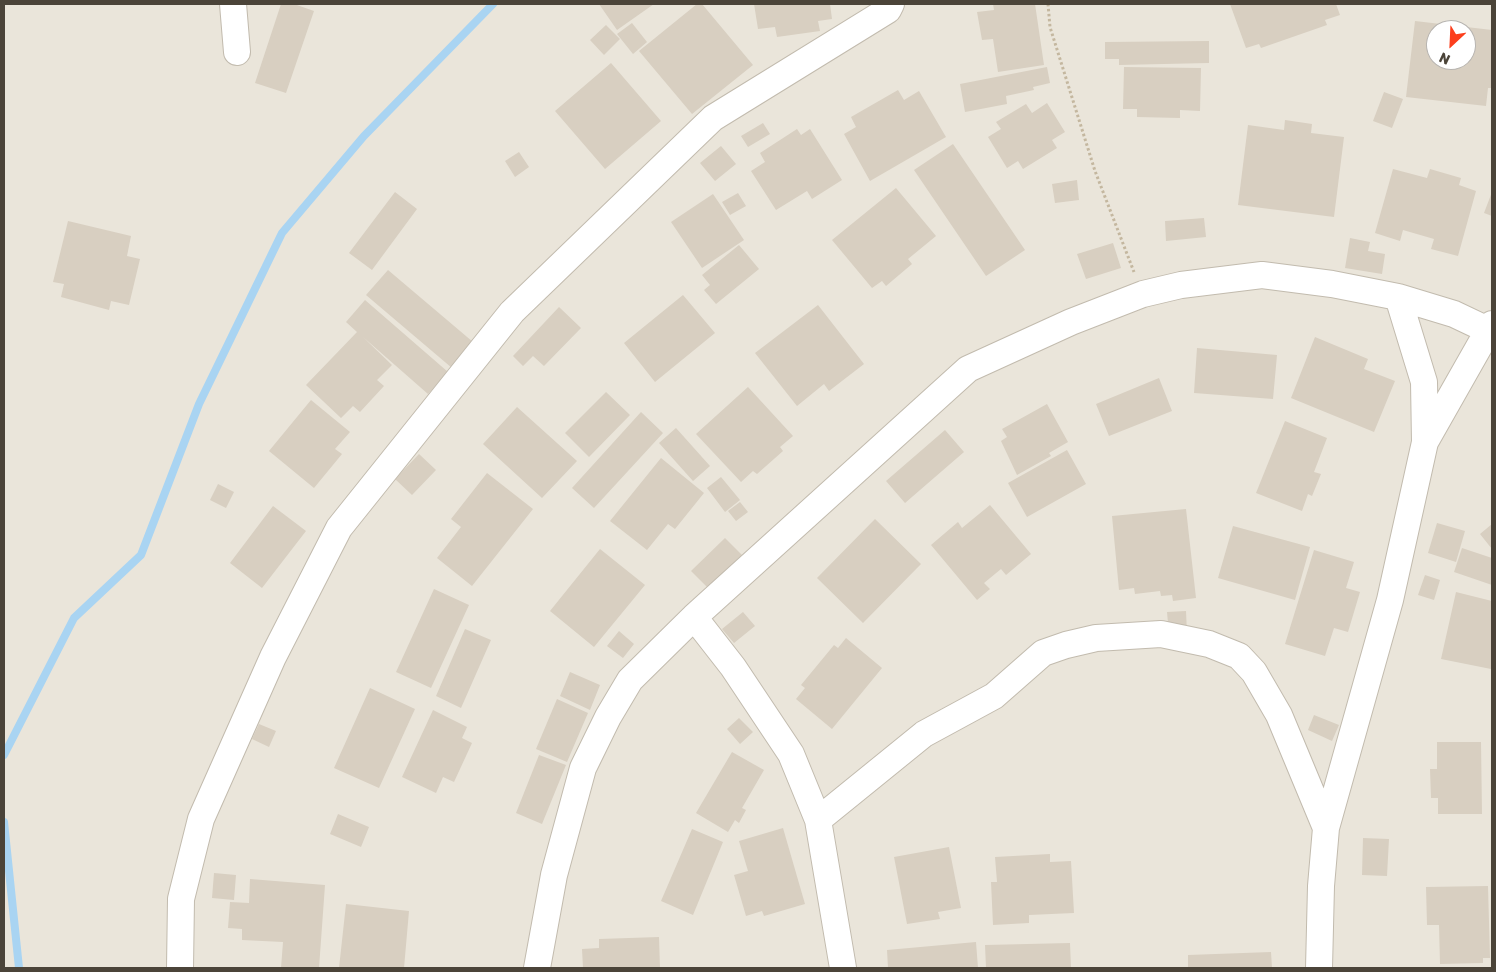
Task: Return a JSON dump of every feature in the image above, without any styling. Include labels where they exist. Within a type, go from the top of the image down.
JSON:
[{"type":"street","points":[[232,4],[237,52]]},
{"type":"street","points":[[180,968],[181,899],[201,819],[273,657],[339,528],[512,312],[712,118],[888,10],[891,4]]},
{"type":"street","points":[[538,968],[554,875],[584,768],[608,716],[630,680],[694,617],[968,369],[1072,322],[1143,294],[1180,285],[1262,275],[1332,284],[1398,297],[1454,314],[1491,328],[1424,442]]},
{"type":"street","points":[[1319,968],[1321,886],[1326,828],[1390,600],[1424,442],[1424,382],[1398,297]]},
{"type":"street","points":[[694,617],[733,667],[791,754],[818,820],[843,968]]},
{"type":"street","points":[[818,820],[924,734],[994,696],[1043,653],[1096,638],[1161,634],[1209,644],[1240,656],[1254,672],[1279,715],[1326,828]]},
{"type":"path","points":[[1048,4],[1050,27],[1094,171],[1143,294]]},
{"type":"shaded area","points":[[4,4],[1492,4],[1492,968],[4,968]]},
{"type":"building","points":[[281,4],[294,4],[314,11],[286,93],[255,83]]},
{"type":"building","points":[[599,4],[654,4],[617,30]]},
{"type":"building","points":[[697,4],[702,4],[753,65],[692,114],[639,51]]},
{"type":"building","points":[[754,4],[830,4],[832,19],[818,21],[820,31],[777,37],[775,27],[758,29]]},
{"type":"building","points":[[993,4],[1035,4],[1044,65],[998,72],[993,39],[982,40],[977,12],[994,10]]},
{"type":"building","points":[[1230,4],[1336,4],[1340,15],[1325,20],[1327,25],[1261,48],[1259,44],[1246,48]]},
{"type":"building","points":[[1415,21],[1426,22],[1426,70],[1476,70],[1476,28],[1492,30],[1492,88],[1488,88],[1486,106],[1406,97]]},
{"type":"building","points":[[632,23],[647,42],[633,54],[617,34]]},
{"type":"building","points":[[606,25],[620,39],[604,55],[590,40]]},
{"type":"building","points":[[1209,41],[1209,63],[1119,65],[1119,59],[1105,59],[1105,42]]},
{"type":"building","points":[[611,63],[661,121],[605,169],[555,111]]},
{"type":"building","points":[[1047,67],[1050,83],[1033,87],[1034,90],[1006,96],[1007,104],[965,112],[960,84]]},
{"type":"building","points":[[1124,67],[1201,68],[1200,111],[1180,110],[1180,118],[1137,117],[1137,109],[1123,109]]},
{"type":"building","points":[[898,90],[904,100],[919,91],[946,137],[870,181],[844,134],[856,127],[851,117]]},
{"type":"building","points":[[1384,92],[1403,99],[1392,128],[1373,121]]},
{"type":"building","points":[[1047,103],[1065,132],[1052,140],[1057,148],[1023,169],[1018,161],[1007,168],[988,137],[1001,129],[996,122],[1026,104],[1032,113]]},
{"type":"building","points":[[1285,120],[1312,124],[1311,133],[1344,137],[1334,217],[1238,205],[1248,125],[1284,130]]},
{"type":"building","points":[[763,123],[770,134],[748,147],[741,136]]},
{"type":"building","points":[[797,129],[801,135],[810,129],[842,180],[812,199],[807,191],[776,210],[751,171],[765,162],[760,153]]},
{"type":"building","points":[[953,144],[1025,250],[986,276],[914,170]]},
{"type":"building","points":[[721,146],[736,164],[715,181],[700,163]]},
{"type":"building","points":[[519,152],[529,167],[515,177],[505,161]]},
{"type":"building","points":[[1393,169],[1427,178],[1430,169],[1461,178],[1459,185],[1476,191],[1458,256],[1431,249],[1434,239],[1403,230],[1400,241],[1375,233]]},
{"type":"building","points":[[1077,180],[1079,200],[1055,203],[1052,184]]},
{"type":"building","points":[[896,188],[936,236],[908,259],[912,264],[886,286],[882,281],[872,288],[832,240]]},
{"type":"building","points":[[395,192],[417,209],[372,270],[349,253]]},
{"type":"building","points":[[1492,192],[1492,216],[1484,213]]},
{"type":"building","points":[[738,193],[746,206],[730,215],[722,202]]},
{"type":"building","points":[[713,194],[744,240],[702,268],[671,222]]},
{"type":"building","points":[[1204,218],[1206,237],[1166,241],[1165,221]]},
{"type":"building","points":[[68,221],[131,236],[127,256],[140,259],[129,305],[111,301],[109,310],[61,297],[64,284],[53,282]]},
{"type":"building","points":[[1350,238],[1370,242],[1368,251],[1385,254],[1382,274],[1345,268]]},
{"type":"building","points":[[1113,243],[1121,268],[1086,279],[1077,254]]},
{"type":"building","points":[[739,245],[759,269],[716,304],[704,290],[710,285],[702,275]]},
{"type":"building","points":[[388,270],[473,342],[452,368],[366,295]]},
{"type":"building","points":[[683,295],[715,333],[655,382],[624,343]]},
{"type":"building","points":[[365,300],[448,372],[428,394],[363,337],[392,365],[377,380],[384,386],[360,412],[353,406],[341,418],[306,385],[357,332],[346,322]]},
{"type":"building","points":[[818,305],[864,364],[829,391],[824,384],[797,406],[755,353]]},
{"type":"building","points":[[559,307],[581,328],[544,366],[533,356],[523,366],[513,356]]},
{"type":"building","points":[[1315,337],[1368,359],[1364,369],[1395,381],[1374,432],[1291,398]]},
{"type":"building","points":[[1197,348],[1277,355],[1273,399],[1194,393]]},
{"type":"building","points":[[1159,378],[1172,411],[1109,436],[1096,404]]},
{"type":"building","points":[[748,387],[793,436],[780,447],[783,451],[757,474],[753,471],[741,482],[696,434]]},
{"type":"building","points":[[606,392],[630,415],[589,457],[565,433]]},
{"type":"building","points":[[311,400],[350,432],[335,449],[342,454],[314,488],[269,451]]},
{"type":"building","points":[[1047,404],[1068,442],[1049,453],[1051,456],[1017,475],[1001,441],[1007,437],[1002,429]]},
{"type":"building","points":[[517,407],[577,461],[542,498],[483,444]]},
{"type":"building","points":[[641,412],[663,433],[594,508],[572,488]]},
{"type":"building","points":[[1285,421],[1327,438],[1314,472],[1321,474],[1312,496],[1308,494],[1302,511],[1256,493]]},
{"type":"building","points":[[676,428],[710,466],[693,481],[659,443]]},
{"type":"building","points":[[945,430],[964,452],[905,503],[886,481]]},
{"type":"building","points":[[1067,450],[1086,484],[1027,517],[1008,483]]},
{"type":"building","points":[[419,454],[436,470],[412,495],[395,479]]},
{"type":"building","points":[[661,458],[704,493],[675,529],[668,524],[647,550],[610,521]]},
{"type":"building","points":[[487,473],[533,509],[472,586],[437,558],[461,527],[451,519]]},
{"type":"building","points":[[721,477],[740,500],[725,512],[707,488]]},
{"type":"building","points":[[218,484],[234,492],[226,508],[210,500]]},
{"type":"building","points":[[740,502],[748,512],[736,521],[728,511]]},
{"type":"building","points":[[990,505],[1031,554],[1006,575],[1001,569],[984,583],[990,589],[977,600],[931,545],[958,522],[962,528]]},
{"type":"building","points":[[273,506],[306,531],[262,588],[230,563]]},
{"type":"building","points":[[1186,509],[1196,598],[1173,601],[1172,595],[1161,596],[1160,591],[1135,594],[1134,588],[1119,590],[1112,516]]},
{"type":"building","points":[[875,519],[921,564],[863,623],[817,578]]},
{"type":"building","points":[[1437,523],[1465,531],[1456,562],[1428,553]]},
{"type":"building","points":[[1492,524],[1492,549],[1480,534]]},
{"type":"building","points":[[1233,526],[1310,547],[1295,600],[1218,578]]},
{"type":"building","points":[[725,538],[742,555],[708,588],[691,571]]},
{"type":"building","points":[[1462,548],[1492,558],[1492,585],[1454,572]]},
{"type":"building","points":[[600,549],[645,585],[594,647],[550,611]]},
{"type":"building","points":[[1314,550],[1354,562],[1346,588],[1360,592],[1348,632],[1334,628],[1325,656],[1285,644]]},
{"type":"building","points":[[1425,575],[1440,580],[1434,600],[1418,595]]},
{"type":"building","points":[[434,589],[469,605],[431,688],[396,672]]},
{"type":"building","points":[[1456,592],[1492,601],[1491,669],[1441,659]]},
{"type":"building","points":[[1186,611],[1187,633],[1169,634],[1167,612]]},
{"type":"building","points":[[743,612],[755,626],[734,643],[722,629]]},
{"type":"building","points":[[465,629],[491,640],[461,708],[436,696]]},
{"type":"building","points":[[619,631],[634,644],[623,658],[607,646]]},
{"type":"building","points":[[846,638],[882,668],[832,729],[796,699],[805,688],[801,685],[834,645],[838,648]]},
{"type":"building","points":[[570,672],[600,685],[590,710],[560,696]]},
{"type":"building","points":[[370,688],[415,709],[379,788],[334,768]]},
{"type":"building","points":[[557,699],[588,713],[567,762],[536,749]]},
{"type":"building","points":[[433,710],[467,727],[462,738],[472,743],[454,782],[443,777],[436,793],[402,777]]},
{"type":"building","points":[[1314,715],[1339,725],[1332,741],[1308,730]]},
{"type":"building","points":[[739,718],[753,732],[740,744],[727,729]]},
{"type":"building","points":[[259,724],[276,731],[269,747],[252,739]]},
{"type":"building","points":[[1437,742],[1481,742],[1482,814],[1438,814],[1438,798],[1431,798],[1430,769],[1437,769]]},
{"type":"building","points":[[732,752],[764,770],[742,808],[746,810],[739,823],[735,820],[728,832],[696,813]]},
{"type":"building","points":[[539,755],[566,765],[542,824],[516,813]]},
{"type":"building","points":[[338,814],[369,827],[361,847],[330,834]]},
{"type":"building","points":[[783,828],[805,904],[764,916],[762,911],[746,916],[734,875],[748,871],[739,841]]},
{"type":"building","points":[[692,829],[723,842],[693,915],[661,901]]},
{"type":"building","points":[[1363,838],[1389,839],[1387,876],[1362,875]]},
{"type":"building","points":[[949,847],[961,908],[938,912],[940,919],[907,924],[894,857]]},
{"type":"building","points":[[1050,854],[1050,862],[1071,861],[1074,913],[1029,915],[1029,923],[993,925],[991,882],[997,882],[995,857]]},
{"type":"building","points":[[214,873],[236,875],[234,900],[212,898]]},
{"type":"building","points":[[250,879],[325,885],[319,968],[281,968],[283,942],[242,940],[242,929],[228,928],[230,902],[249,903]]},
{"type":"building","points":[[1488,886],[1490,958],[1483,958],[1483,963],[1440,964],[1439,925],[1427,925],[1426,887]]},
{"type":"building","points":[[346,904],[409,911],[404,968],[339,968]]},
{"type":"building","points":[[659,937],[660,968],[583,968],[582,949],[599,948],[599,939]]},
{"type":"building","points":[[976,942],[978,968],[888,968],[887,950]]},
{"type":"building","points":[[1070,943],[1071,968],[986,968],[985,945]]},
{"type":"building","points":[[1271,952],[1272,968],[1188,968],[1188,955]]},
{"type":"waterway","points":[[4,755],[74,618],[141,555],[199,404],[282,233],[364,136],[493,4]]},
{"type":"waterway","points":[[4,822],[19,968]]}]
